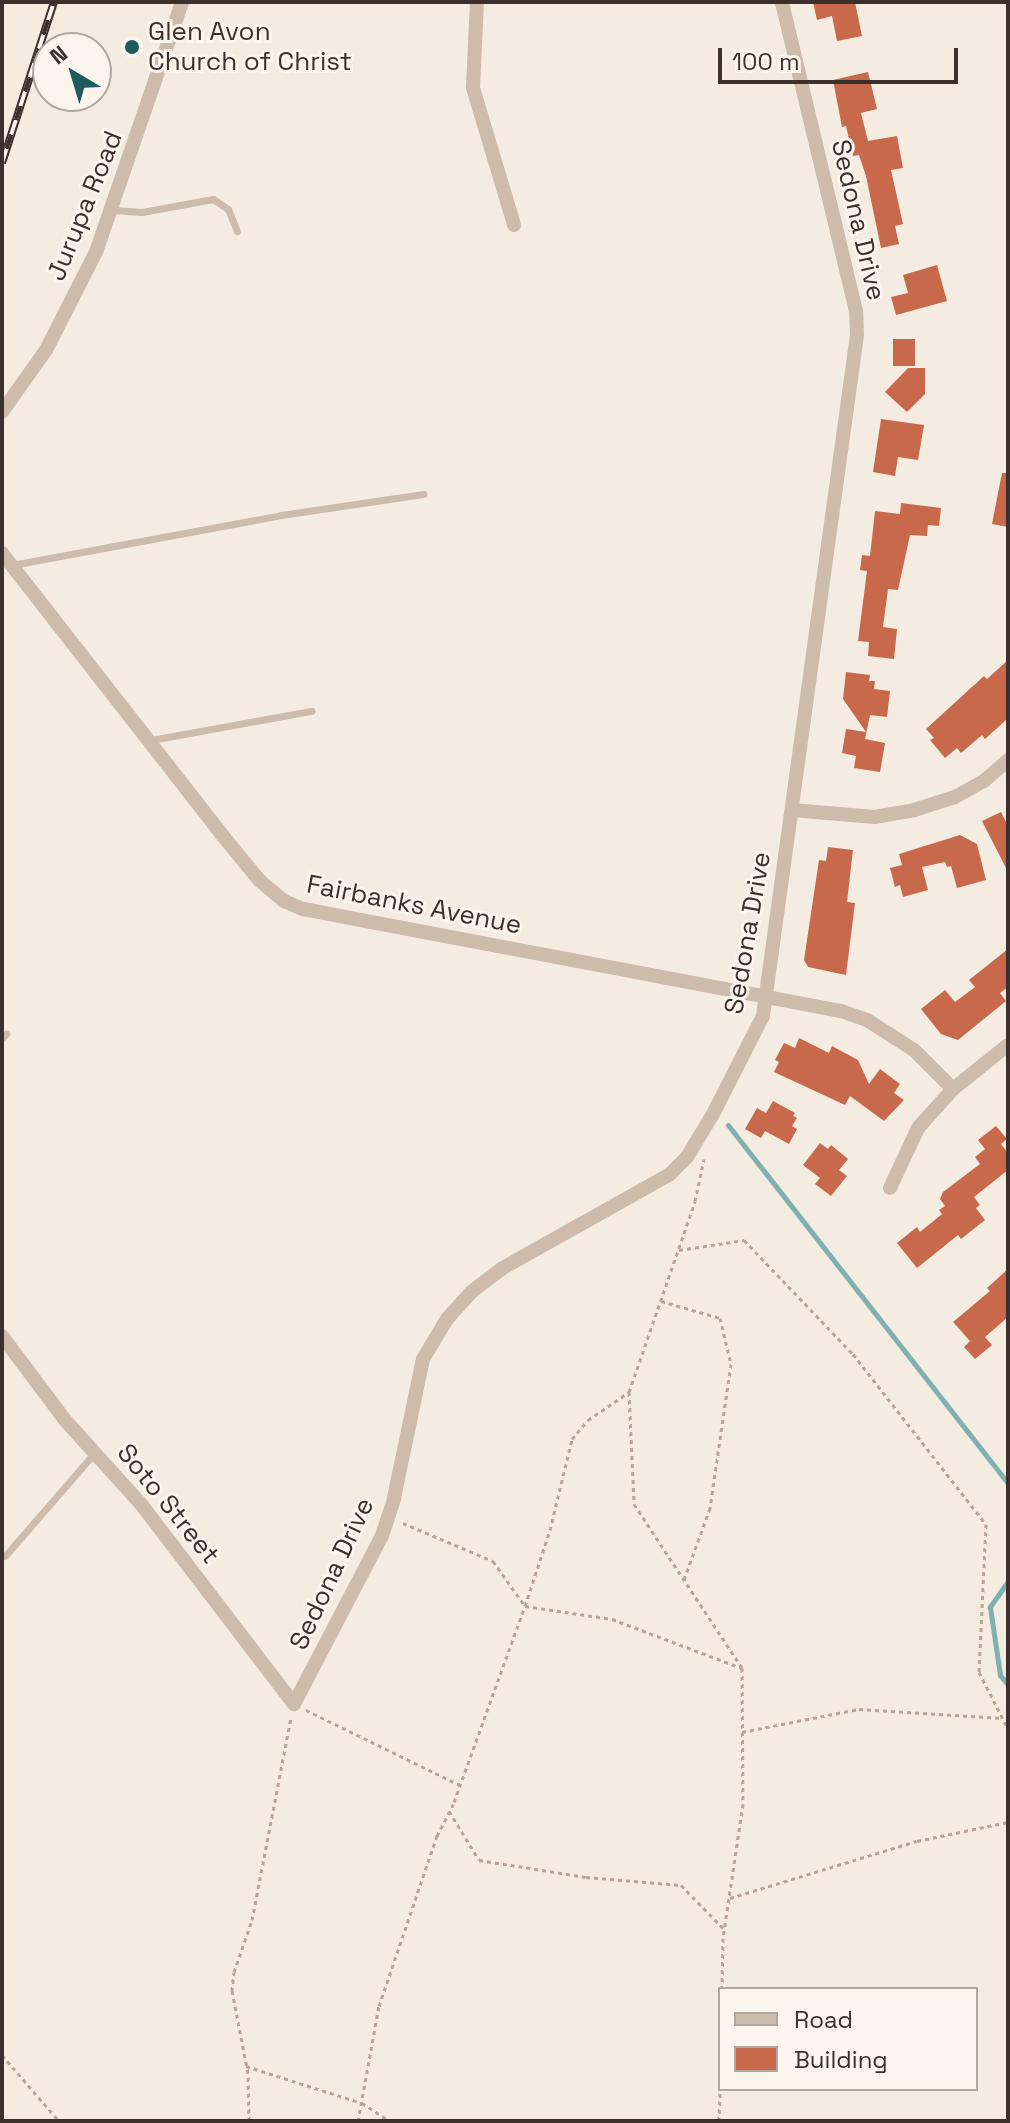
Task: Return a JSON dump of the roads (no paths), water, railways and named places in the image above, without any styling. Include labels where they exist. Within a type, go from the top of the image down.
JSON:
[{"type":"street","name":"Jurupa Road","points":[[2,412],[64,318],[113,210],[182,2]]},
{"type":"street","points":[[477,2],[473,88],[514,225]]},
{"type":"street","name":"Sedona Drive","points":[[294,1704],[382,1536],[423,1359],[447,1319],[471,1292],[501,1269],[670,1174],[687,1157],[763,1016],[857,335],[856,311],[782,2]]},
{"type":"street","name":"Fairbanks Avenue","points":[[2,553],[260,881],[294,906],[841,1011],[867,1020],[914,1050],[953,1089]]},
{"type":"street","points":[[792,810],[875,817],[914,810],[955,797],[984,781],[1008,760]]},
{"type":"street","points":[[890,1188],[918,1128],[953,1089],[1008,1045]]},
{"type":"street","name":"Soto Street","points":[[3,1341],[141,1504],[294,1704]]},
{"type":"lane","points":[[113,210],[142,212],[213,199],[228,209],[237,231]]},
{"type":"lane","points":[[12,565],[281,515],[423,494]]},
{"type":"lane","points":[[148,741],[311,711]]},
{"type":"lane","points":[[5,1556],[95,1452]]},
{"type":"waterway","points":[[728,1125],[1008,1483]]},
{"type":"waterway","points":[[1008,1581],[990,1607],[1000,1675],[1008,1685]]},
{"type":"railway","points":[[2,163],[54,2]]},
{"type":"place","name":"Glen Avon Church of Christ","points":[[132,47]]}]
